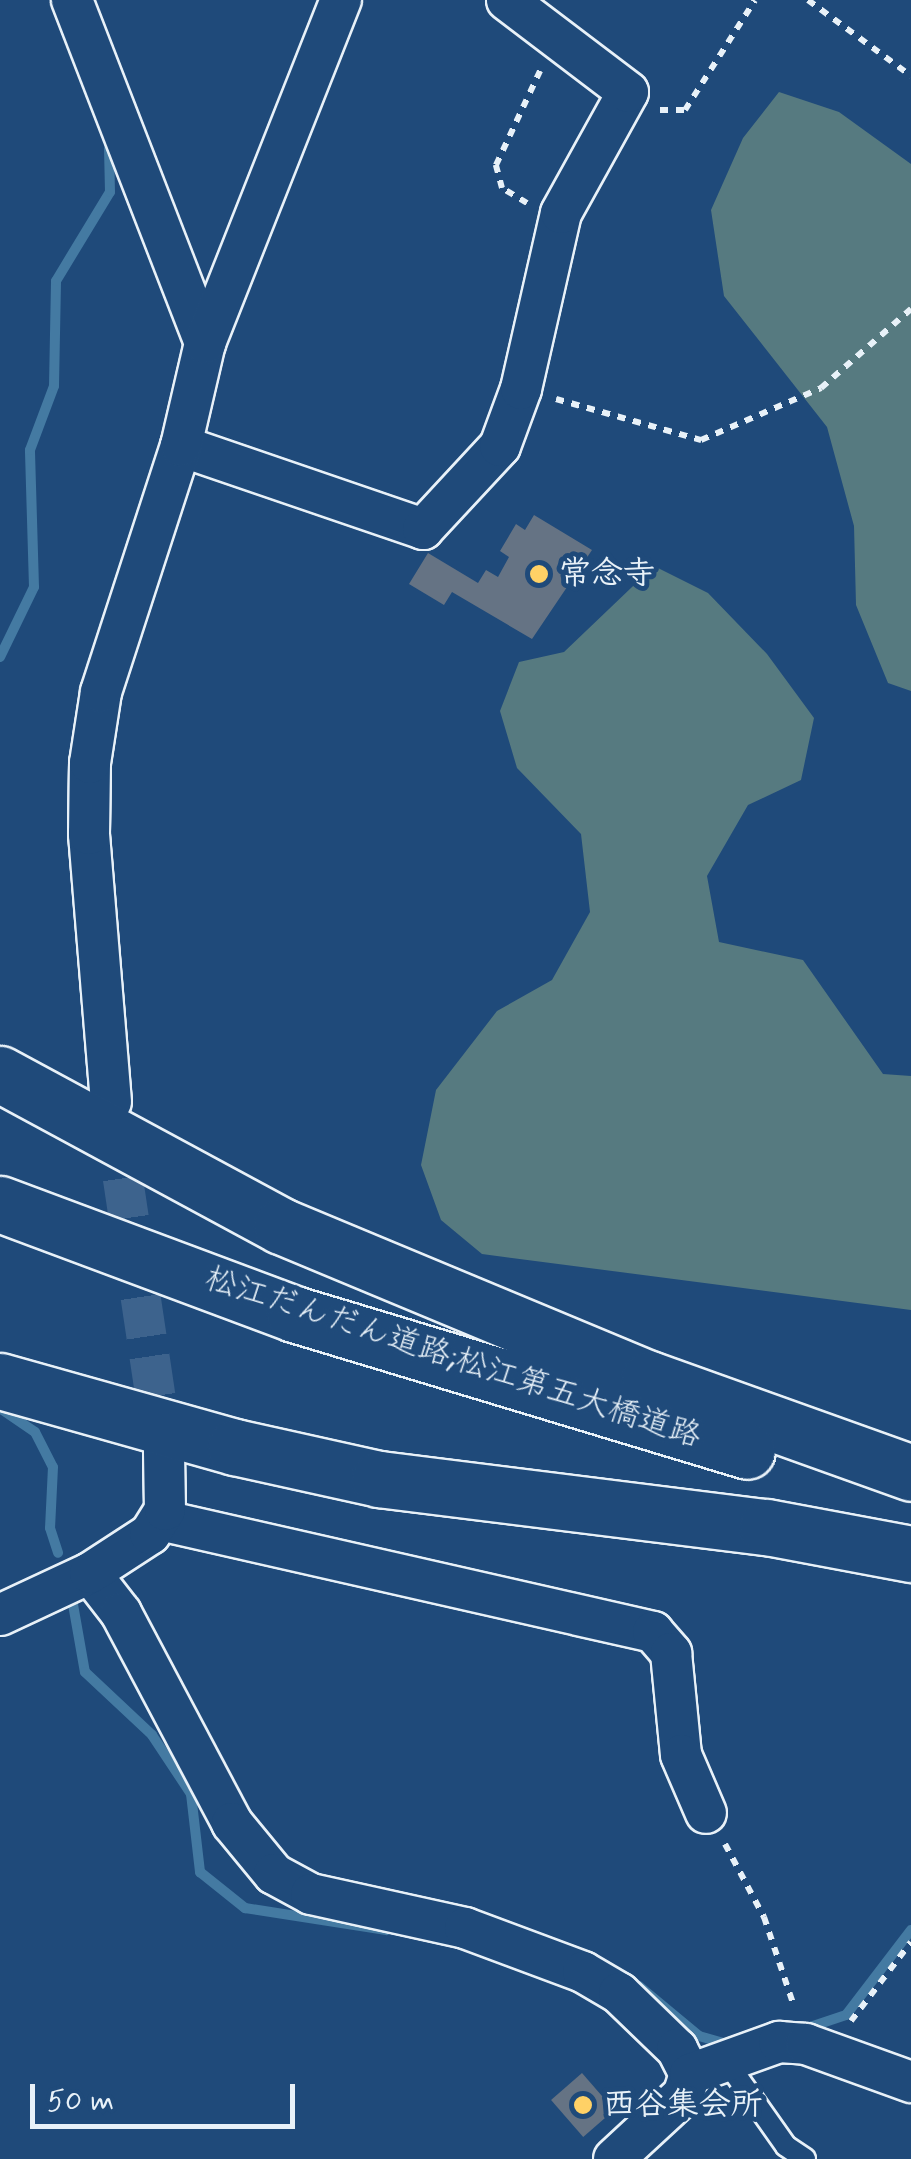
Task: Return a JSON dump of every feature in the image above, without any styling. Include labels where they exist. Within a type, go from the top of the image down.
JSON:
[{"type":"highway","points":[[0,1074],[282,1226],[649,1379],[911,1473]]},
{"type":"highway","name":"松江だんだん道路;松江第五大橋道路","points":[[0,1204],[294,1314],[911,1500]]},
{"type":"highway","points":[[0,1381],[234,1447],[379,1479],[766,1527],[911,1554]]},
{"type":"street","points":[[72,0],[204,343]]},
{"type":"street","points":[[111,1102],[89,834],[90,763],[118,630],[181,446],[204,343],[341,0]]},
{"type":"street","points":[[181,446],[422,529],[500,446],[520,389],[559,222],[628,92],[506,0]]},
{"type":"street","points":[[0,1616],[90,1573],[150,1534],[160,1520],[167,1495],[164,1451]]},
{"type":"street","points":[[160,1520],[653,1632],[671,1653],[681,1754],[706,1813]]},
{"type":"street","points":[[90,1573],[121,1613],[232,1823],[274,1874],[311,1894],[465,1928],[583,1972],[708,2067]]},
{"type":"street","points":[[614,2159],[708,2067],[804,2046],[911,2082]]},
{"type":"lane","points":[[708,2067],[786,2146],[805,2159]]},
{"type":"path","points":[[628,92],[660,110],[685,110],[755,0]]},
{"type":"path","points":[[808,0],[911,76]]},
{"type":"path","points":[[559,222],[502,188],[496,165],[523,99],[560,41]]},
{"type":"path","points":[[520,389],[701,440],[821,388],[911,310]]},
{"type":"path","points":[[706,1813],[764,1917],[792,1986],[804,2046],[854,2020],[911,1942]]},
{"type":"green space","points":[[779,92],[839,112],[911,164],[911,691],[888,683],[856,605],[854,526],[827,427],[724,296],[711,210],[743,138]]},
{"type":"green space","points":[[654,566],[708,593],[767,654],[814,718],[801,780],[748,805],[707,876],[719,942],[803,960],[883,1074],[911,1076],[911,1310],[482,1254],[441,1220],[421,1165],[436,1090],[497,1011],[552,980],[590,912],[581,834],[517,768],[500,711],[519,662],[564,652]]},
{"type":"building","name":"常念寺","points":[[534,515],[592,550],[532,639],[452,592],[444,605],[409,584],[428,553],[478,583],[486,570],[498,577],[509,557],[500,551],[516,524],[525,530]]},
{"type":"building","name":"西谷集会所","points":[[582,2073],[614,2110],[583,2137],[551,2100]]},
{"type":"waterway","points":[[0,657],[34,587],[30,450],[54,386],[56,281],[110,192],[109,149]]},
{"type":"waterway","points":[[1,1409],[35,1432],[53,1467],[50,1528],[58,1553]]},
{"type":"waterway","points":[[71,1593],[85,1672],[152,1735],[191,1794],[200,1872],[245,1908],[386,1930]]},
{"type":"waterway","points":[[807,2028],[846,2015],[911,1930]]},
{"type":"waterway","points":[[639,1986],[699,2036],[727,2044]]},
{"type":"tunnel","points":[[114,1119],[163,1447]]},
{"type":"place","name":"常念寺","points":[[539,574]]},
{"type":"place","name":"西谷集会所","points":[[583,2105]]}]
